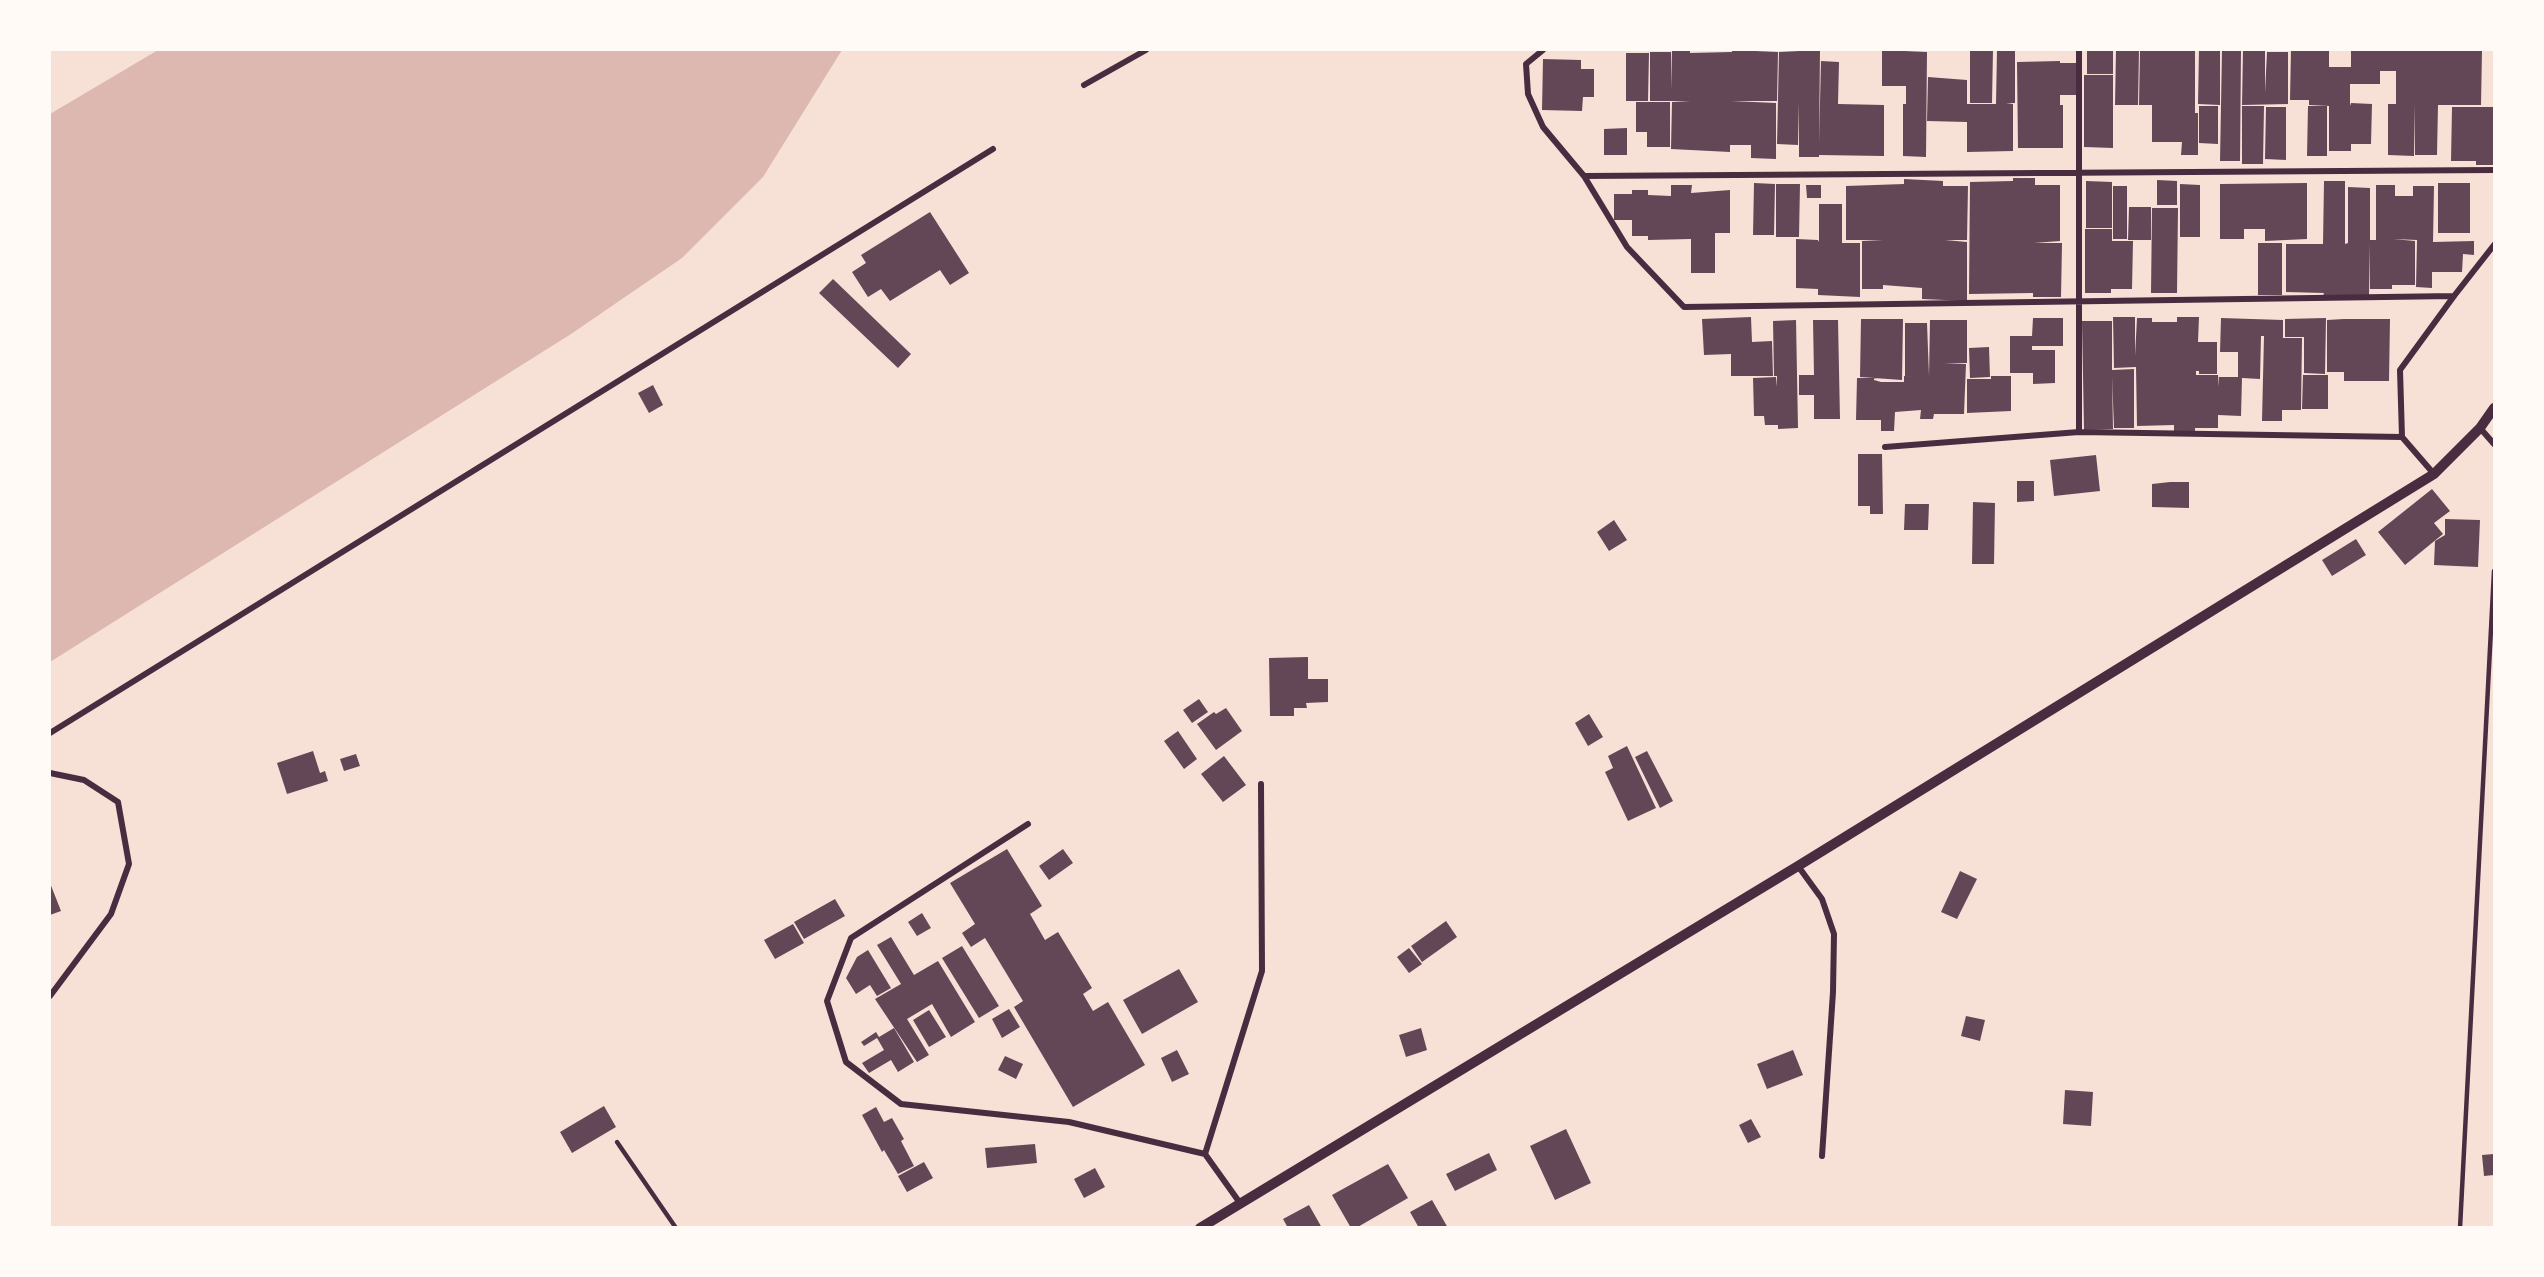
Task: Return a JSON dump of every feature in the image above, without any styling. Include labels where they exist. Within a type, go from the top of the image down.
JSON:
[{"type":"street","points":[[1084,85],[1146,50]]},
{"type":"street","points":[[1543,50],[1526,64],[1528,94],[1543,127],[1584,176],[1627,247],[1684,307],[2454,296]]},
{"type":"street","points":[[2079,50],[2079,432]]},
{"type":"street","points":[[50,733],[993,149]]},
{"type":"street","points":[[1584,176],[2494,170]]},
{"type":"street","points":[[2434,474],[2402,437],[2400,370],[2494,245]]},
{"type":"street","points":[[1200,1227],[1798,866],[2434,474],[2480,428],[2494,408]]},
{"type":"street","points":[[2480,428],[2494,444]]},
{"type":"street","points":[[1885,447],[2079,432],[2402,437]]},
{"type":"street","points":[[50,773],[84,780],[118,802],[129,864],[111,914],[50,996]]},
{"type":"street","points":[[1205,1154],[1262,971],[1261,784]]},
{"type":"street","points":[[1028,824],[851,938],[826,1001],[846,1062],[901,1104],[1069,1122],[1205,1154],[1240,1203]]},
{"type":"street","points":[[1798,866],[1822,899],[1834,934],[1833,992],[1822,1156]]},
{"type":"lane","points":[[2460,1227],[2494,571]]},
{"type":"lane","points":[[617,1142],[676,1227]]},
{"type":"shaded area","points":[[158,50],[842,50],[763,177],[682,258],[571,334],[50,662],[50,114]]},
{"type":"building","points":[[1672,50],[1690,50],[1690,53],[1732,52],[1732,50],[1778,52],[1777,101],[1731,101],[1776,103],[1776,159],[1751,158],[1751,145],[1730,145],[1730,152],[1671,149],[1672,102],[1690,101],[1650,101],[1650,52],[1671,52],[1671,90]]},
{"type":"building","points":[[1820,50],[1819,144],[1821,61],[1839,62],[1838,104],[1884,105],[1884,156],[1799,157],[1799,102],[1798,145],[1777,144],[1779,52]]},
{"type":"building","points":[[1882,50],[1927,52],[1926,157],[1903,156],[1903,104],[1906,104],[1906,86],[1882,86]]},
{"type":"building","points":[[1970,50],[1993,50],[1992,103],[1970,103]]},
{"type":"building","points":[[1997,50],[2015,50],[2015,103],[2006,103],[2013,104],[2013,151],[1967,152],[1967,122],[1927,121],[1928,77],[1967,80],[1967,104],[1996,104]]},
{"type":"building","points":[[2087,50],[2113,50],[2113,74],[2087,74]]},
{"type":"building","points":[[2116,50],[2139,50],[2138,105],[2115,105]]},
{"type":"building","points":[[2140,50],[2195,51],[2198,155],[2181,155],[2182,142],[2152,142],[2152,105],[2139,105]]},
{"type":"building","points":[[2199,50],[2220,50],[2220,105],[2198,104]]},
{"type":"building","points":[[2222,50],[2241,50],[2240,161],[2220,161]]},
{"type":"building","points":[[2243,50],[2265,50],[2265,93],[2267,52],[2288,52],[2288,104],[2242,105]]},
{"type":"building","points":[[2291,50],[2329,51],[2329,67],[2351,67],[2351,50],[2482,50],[2481,105],[2438,105],[2437,155],[2415,155],[2414,104],[2414,156],[2388,155],[2388,104],[2396,104],[2396,71],[2380,71],[2380,84],[2350,84],[2350,106],[2351,103],[2372,104],[2371,144],[2351,144],[2351,151],[2329,151],[2329,106],[2309,105],[2309,100],[2290,100]]},
{"type":"building","points":[[1626,53],[1649,53],[1648,101],[1626,101]]},
{"type":"building","points":[[1543,59],[1581,60],[1581,69],[1594,69],[1594,97],[1583,97],[1582,111],[1542,110]]},
{"type":"building","points":[[2060,61],[2060,63],[2076,63],[2076,95],[2060,95],[2060,105],[2063,105],[2063,148],[2018,148],[2017,62]]},
{"type":"building","points":[[2084,75],[2113,75],[2113,148],[2084,147]]},
{"type":"building","points":[[1636,102],[1670,102],[1670,147],[1647,147],[1647,132],[1636,132]]},
{"type":"building","points":[[2199,106],[2218,106],[2218,144],[2199,143]]},
{"type":"building","points":[[2242,106],[2264,106],[2263,164],[2242,164]]},
{"type":"building","points":[[2308,106],[2327,106],[2327,156],[2307,156]]},
{"type":"building","points":[[2266,107],[2286,107],[2286,160],[2265,159]]},
{"type":"building","points":[[2452,107],[2494,107],[2494,165],[2476,165],[2476,161],[2451,161]]},
{"type":"building","points":[[1627,128],[1627,155],[1604,155],[1604,129]]},
{"type":"building","points":[[2013,178],[2035,178],[2035,185],[2060,185],[2060,241],[2034,243],[2062,243],[2061,297],[2033,297],[2033,293],[1969,294],[1970,182],[2013,181]]},
{"type":"building","points":[[1904,179],[1943,181],[1943,186],[1968,186],[1967,240],[1945,240],[1967,242],[1967,301],[1922,299],[1922,288],[1883,285],[1883,289],[1862,289],[1862,241],[1883,240],[1846,240],[1846,186],[1904,184]]},
{"type":"building","points":[[2157,180],[2177,181],[2177,205],[2157,205]]},
{"type":"building","points":[[2086,181],[2112,182],[2112,228],[2086,228]]},
{"type":"building","points":[[2324,181],[2345,181],[2345,244],[2348,243],[2348,187],[2370,188],[2370,240],[2376,240],[2376,185],[2395,185],[2395,196],[2413,196],[2413,186],[2434,186],[2433,242],[2474,241],[2474,255],[2463,254],[2462,272],[2432,272],[2432,288],[2416,287],[2417,240],[2393,239],[2415,241],[2415,285],[2392,285],[2392,289],[2370,289],[2370,243],[2369,295],[2323,296],[2324,293],[2286,292],[2286,244],[2323,244]]},
{"type":"building","points":[[1754,183],[1775,184],[1774,235],[1753,235]]},
{"type":"building","points":[[2307,183],[2307,239],[2265,241],[2265,229],[2244,229],[2244,239],[2220,239],[2220,184]]},
{"type":"building","points":[[2438,183],[2470,183],[2470,233],[2438,233]]},
{"type":"building","points":[[1776,184],[1800,184],[1799,237],[1776,237]]},
{"type":"building","points":[[2180,184],[2200,185],[2200,237],[2180,237]]},
{"type":"building","points":[[1671,185],[1692,185],[1691,193],[1730,190],[1730,233],[1715,233],[1715,273],[1691,273],[1691,239],[1648,240],[1648,236],[1632,236],[1632,220],[1614,220],[1614,194],[1632,194],[1632,190],[1648,190],[1648,195],[1671,196]]},
{"type":"building","points":[[1806,185],[1821,185],[1821,198],[1807,198]]},
{"type":"building","points":[[2113,186],[2127,186],[2127,239],[2113,239]]},
{"type":"building","points":[[1819,204],[1842,204],[1842,243],[1860,243],[1860,297],[1818,295],[1818,289],[1796,288],[1796,239],[1818,240],[1819,242]]},
{"type":"building","points":[[2129,207],[2151,207],[2151,240],[2128,240]]},
{"type":"building","points":[[2152,208],[2178,208],[2177,293],[2151,293]]},
{"type":"building","points":[[930,212],[969,273],[950,285],[940,270],[890,301],[881,289],[868,297],[852,272],[866,263],[861,255]]},
{"type":"building","points":[[2085,229],[2112,229],[2112,241],[2133,241],[2132,289],[2111,289],[2111,293],[2085,293]]},
{"type":"building","points":[[2258,243],[2282,243],[2282,295],[2258,295]]},
{"type":"building","points":[[833,279],[911,354],[898,368],[819,293]]},
{"type":"building","points":[[1751,317],[1752,342],[1772,341],[1773,376],[1731,376],[1731,354],[1704,355],[1702,319]]},
{"type":"building","points":[[2113,317],[2135,317],[2135,356],[2137,318],[2152,318],[2152,322],[2177,322],[2177,317],[2199,317],[2198,342],[2217,342],[2217,374],[2199,374],[2199,371],[2196,371],[2196,375],[2218,375],[2219,387],[2219,377],[2238,377],[2238,352],[2220,352],[2221,318],[2283,320],[2283,338],[2302,338],[2301,410],[2282,410],[2282,421],[2262,421],[2264,336],[2261,336],[2260,379],[2242,378],[2241,416],[2218,415],[2218,428],[2195,428],[2195,431],[2174,431],[2174,425],[2137,426],[2136,367],[2114,368]]},
{"type":"building","points":[[2033,318],[2063,318],[2063,346],[2032,346],[2032,350],[2055,350],[2055,383],[2033,384],[2033,373],[2010,373],[2010,336],[2032,336]]},
{"type":"building","points":[[2326,318],[2325,374],[2304,373],[2304,337],[2285,337],[2285,319]]},
{"type":"building","points":[[1861,319],[1903,319],[1902,380],[1860,377]]},
{"type":"building","points":[[2390,319],[2389,381],[2344,381],[2344,372],[2327,372],[2327,320]]},
{"type":"building","points":[[1796,320],[1798,428],[1778,429],[1778,425],[1765,425],[1764,416],[1754,416],[1753,378],[1776,377],[1777,387],[1777,376],[1774,376],[1773,321]]},
{"type":"building","points":[[1813,320],[1838,320],[1840,419],[1814,419],[1814,395],[1799,395],[1799,375],[1814,375]]},
{"type":"building","points":[[1930,320],[1967,320],[1967,363],[1944,363],[1966,364],[1964,414],[1934,414],[1933,419],[1920,419],[1921,410],[1895,412],[1894,431],[1881,431],[1881,420],[1856,420],[1857,378],[1874,378],[1881,382],[1904,382],[1904,376],[1922,377],[1905,376],[1905,323],[1927,323],[1929,376]]},
{"type":"building","points":[[2082,321],[2112,321],[2112,370],[2134,369],[2134,428],[2114,428],[2112,376],[2113,429],[2084,430]]},
{"type":"building","points":[[1989,347],[1990,377],[1970,378],[1969,348]]},
{"type":"building","points":[[2303,375],[2328,375],[2328,409],[2302,409]]},
{"type":"building","points":[[1991,376],[2011,376],[2011,411],[1967,413],[1967,379],[1991,379]]},
{"type":"building","points":[[653,385],[663,405],[649,413],[638,393]]},
{"type":"building","points":[[1858,454],[1882,454],[1883,514],[1870,514],[1870,506],[1858,506]]},
{"type":"building","points":[[2096,455],[2100,491],[2054,496],[2050,460]]},
{"type":"building","points":[[2017,481],[2034,481],[2034,501],[2017,502]]},
{"type":"building","points":[[2189,482],[2189,508],[2152,507],[2152,484]]},
{"type":"building","points":[[2432,489],[2450,511],[2434,523],[2443,534],[2405,565],[2378,532]]},
{"type":"building","points":[[1973,502],[1995,503],[1994,564],[1972,564]]},
{"type":"building","points":[[1905,504],[1929,504],[1928,530],[1904,530]]},
{"type":"building","points":[[2445,519],[2480,520],[2478,567],[2434,565],[2435,541],[2445,535]]},
{"type":"building","points":[[1614,520],[1627,540],[1609,551],[1597,532]]},
{"type":"building","points":[[2356,539],[2366,555],[2332,576],[2322,560]]},
{"type":"building","points":[[1308,657],[1308,679],[1328,679],[1328,702],[1306,703],[1307,708],[1294,708],[1294,716],[1270,716],[1269,658]]},
{"type":"building","points":[[1199,699],[1208,712],[1192,723],[1183,710]]},
{"type":"building","points":[[1226,708],[1242,731],[1216,750],[1197,724],[1214,712],[1216,714]]},
{"type":"building","points":[[1589,714],[1603,737],[1588,746],[1575,723]]},
{"type":"building","points":[[1178,731],[1197,759],[1184,769],[1164,741]]},
{"type":"building","points":[[1627,746],[1656,808],[1628,821],[1605,772],[1613,768],[1608,756]]},
{"type":"building","points":[[313,751],[320,773],[325,771],[328,781],[287,794],[277,763]]},
{"type":"building","points":[[1647,751],[1673,801],[1660,808],[1635,757]]},
{"type":"building","points":[[356,754],[360,766],[344,771],[340,759]]},
{"type":"building","points":[[1224,756],[1246,785],[1223,802],[1201,774]]},
{"type":"building","points":[[1007,849],[1042,906],[1030,914],[1045,940],[1058,932],[1092,988],[1083,994],[1093,1011],[1108,1002],[1145,1065],[1073,1107],[1014,1007],[1023,1001],[985,938],[971,947],[962,933],[975,924],[950,883]]},
{"type":"building","points":[[1063,849],[1073,863],[1049,880],[1039,866]]},
{"type":"building","points":[[1960,871],[1977,879],[1957,919],[1941,912]]},
{"type":"building","points":[[50,883],[61,911],[50,915]]},
{"type":"building","points":[[835,899],[845,916],[804,939],[794,922]]},
{"type":"building","points":[[922,913],[931,928],[917,936],[908,922]]},
{"type":"building","points":[[1446,921],[1457,937],[1422,962],[1411,946]]},
{"type":"building","points":[[793,924],[804,943],[775,959],[764,940]]},
{"type":"building","points":[[891,937],[914,975],[938,961],[975,1022],[951,1037],[932,1004],[907,1019],[929,1055],[917,1062],[875,999],[901,984],[877,945]]},
{"type":"building","points":[[962,946],[999,1006],[979,1018],[942,958]]},
{"type":"building","points":[[1409,948],[1422,964],[1409,973],[1397,957]]},
{"type":"building","points":[[868,950],[891,988],[877,996],[870,985],[856,994],[846,978],[857,957]]},
{"type":"building","points":[[1179,969],[1198,1002],[1142,1034],[1123,1000]]},
{"type":"building","points":[[1009,1009],[1020,1027],[1002,1038],[992,1019]]},
{"type":"building","points":[[929,1010],[946,1037],[929,1047],[913,1020]]},
{"type":"building","points":[[1966,1016],[1985,1020],[1980,1041],[1961,1036]]},
{"type":"building","points":[[894,1028],[914,1062],[898,1072],[891,1060],[869,1073],[862,1063],[884,1050],[877,1038],[864,1046],[861,1042],[876,1032],[879,1037]]},
{"type":"building","points":[[1421,1028],[1427,1050],[1406,1057],[1399,1035]]},
{"type":"building","points":[[1177,1050],[1189,1074],[1172,1082],[1161,1058]]},
{"type":"building","points":[[1793,1050],[1803,1075],[1767,1089],[1757,1064]]},
{"type":"building","points":[[1005,1056],[1023,1064],[1016,1079],[998,1070]]},
{"type":"building","points":[[2065,1090],[2093,1092],[2091,1126],[2063,1124]]},
{"type":"building","points":[[604,1106],[616,1127],[572,1153],[560,1132]]},
{"type":"building","points":[[876,1107],[884,1122],[892,1118],[904,1139],[901,1141],[914,1166],[898,1174],[884,1150],[882,1152],[862,1115]]},
{"type":"building","points":[[1751,1119],[1761,1137],[1748,1143],[1739,1125]]},
{"type":"building","points":[[1566,1129],[1591,1183],[1555,1200],[1530,1146]]},
{"type":"building","points":[[1035,1144],[1037,1163],[987,1168],[985,1148]]},
{"type":"building","points":[[1489,1153],[1497,1170],[1455,1191],[1446,1174]]},
{"type":"building","points":[[2494,1154],[2494,1175],[2484,1176],[2482,1155]]},
{"type":"building","points":[[924,1162],[933,1178],[907,1192],[898,1176]]},
{"type":"building","points":[[1388,1164],[1408,1198],[1356,1228],[1351,1228],[1332,1195]]},
{"type":"building","points":[[1095,1168],[1105,1187],[1084,1198],[1074,1179]]},
{"type":"building","points":[[1432,1200],[1448,1228],[1419,1228],[1410,1212]]},
{"type":"building","points":[[1309,1205],[1322,1228],[1288,1228],[1283,1219]]}]
